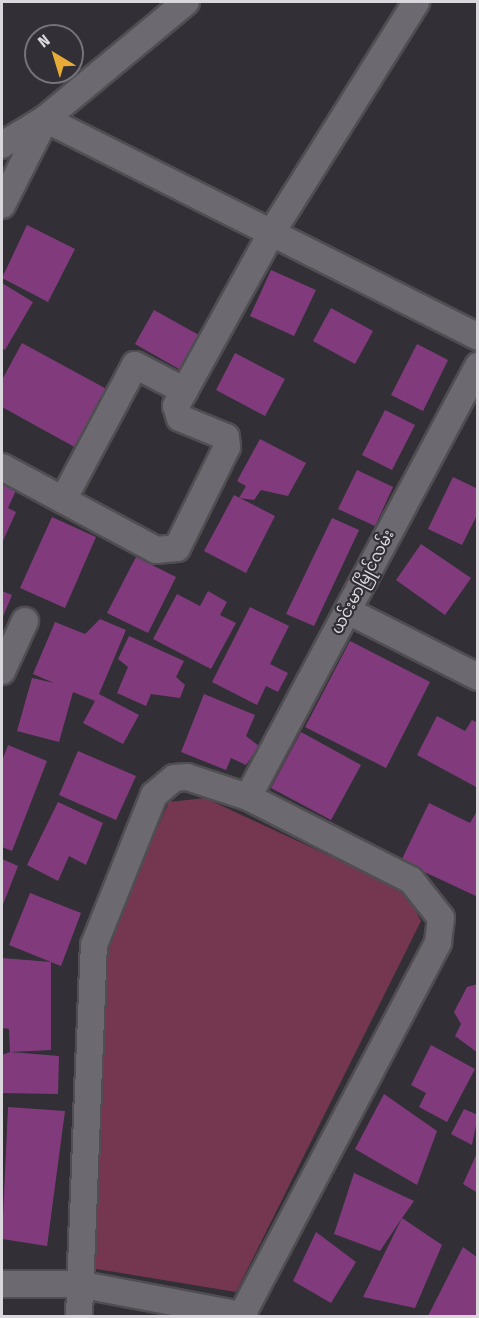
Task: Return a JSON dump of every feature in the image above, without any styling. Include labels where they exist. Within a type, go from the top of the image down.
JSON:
[{"type":"street","points":[[2,145],[45,119],[186,2]]},
{"type":"street","points":[[2,467],[156,550],[177,548],[228,447],[226,437],[176,413],[185,391],[272,232],[416,2]]},
{"type":"street","points":[[2,205],[45,119]]},
{"type":"street","points":[[45,119],[477,337]]},
{"type":"street","points":[[63,500],[135,365],[185,391]]},
{"type":"street","name":"ယင်းမာမြိုင်လမ်း","points":[[248,797],[477,366]]},
{"type":"street","points":[[348,611],[477,677]]},
{"type":"street","points":[[2,671],[25,621]]},
{"type":"street","points":[[2,1284],[78,1284],[244,1316],[442,928],[433,905],[411,880],[248,797],[187,777],[163,784],[99,925],[91,963],[78,1284],[79,1317]]},
{"type":"shaded area","points":[[205,798],[405,891],[421,921],[236,1292],[91,1268],[109,936],[169,802]]},
{"type":"building","points":[[27,225],[75,249],[48,302],[2,278]]},
{"type":"building","points":[[271,270],[316,290],[294,336],[250,316]]},
{"type":"building","points":[[2,283],[33,302],[5,350],[2,348]]},
{"type":"building","points":[[331,308],[373,331],[355,364],[313,341]]},
{"type":"building","points":[[154,310],[206,339],[186,373],[135,344]]},
{"type":"building","points":[[22,343],[112,392],[80,450],[2,407],[2,380]]},
{"type":"building","points":[[417,344],[448,360],[423,411],[391,395]]},
{"type":"building","points":[[235,353],[285,379],[265,416],[216,390]]},
{"type":"building","points":[[385,410],[415,425],[392,470],[362,455]]},
{"type":"building","points":[[260,439],[306,463],[288,496],[261,490],[254,500],[239,498],[246,486],[237,481]]},
{"type":"building","points":[[357,470],[393,487],[375,526],[338,509]]},
{"type":"building","points":[[453,477],[478,489],[478,513],[462,545],[428,529]]},
{"type":"building","points":[[2,482],[17,488],[8,508],[16,512],[2,543]]},
{"type":"building","points":[[234,495],[275,516],[246,573],[204,551]]},
{"type":"building","points":[[52,517],[96,537],[65,608],[20,588]]},
{"type":"building","points":[[332,518],[359,530],[314,626],[286,614]]},
{"type":"building","points":[[421,544],[471,578],[445,615],[396,580]]},
{"type":"building","points":[[136,557],[176,577],[148,633],[107,613]]},
{"type":"building","points":[[2,591],[12,595],[2,619]]},
{"type":"building","points":[[208,591],[227,602],[220,615],[236,623],[211,669],[153,639],[177,594],[200,606]]},
{"type":"building","points":[[250,607],[289,626],[270,664],[288,673],[278,692],[266,686],[257,705],[212,682]]},
{"type":"building","points":[[100,619],[126,630],[99,694],[139,715],[123,744],[83,723],[95,701],[73,692],[59,742],[17,731],[32,678],[54,683],[33,674],[55,622],[85,634]]},
{"type":"building","points":[[129,636],[184,661],[176,677],[185,685],[180,698],[151,694],[146,706],[117,693],[128,667],[118,659]]},
{"type":"building","points":[[350,641],[430,682],[386,768],[305,727]]},
{"type":"building","points":[[204,694],[255,715],[246,736],[259,746],[246,765],[231,758],[226,770],[181,752]]},
{"type":"building","points":[[437,716],[465,731],[472,720],[478,723],[478,788],[417,755]]},
{"type":"building","points":[[301,732],[361,765],[331,820],[271,788]]},
{"type":"building","points":[[8,745],[47,761],[12,851],[2,847],[2,761]]},
{"type":"building","points":[[78,751],[136,776],[116,820],[59,795]]},
{"type":"building","points":[[58,802],[103,823],[86,865],[69,856],[58,881],[27,865]]},
{"type":"building","points":[[429,803],[470,823],[478,809],[478,897],[401,861]]},
{"type":"building","points":[[2,859],[18,866],[2,907]]},
{"type":"building","points":[[30,893],[81,913],[61,966],[9,945]]},
{"type":"building","points":[[2,958],[51,962],[51,1050],[10,1052],[9,1029],[2,1028]]},
{"type":"building","points":[[478,984],[478,1053],[455,1036],[461,1024],[454,1012],[467,987]]},
{"type":"building","points":[[431,1045],[475,1069],[447,1122],[419,1107],[426,1093],[411,1085]]},
{"type":"building","points":[[10,1052],[59,1056],[58,1094],[2,1093],[2,1055]]},
{"type":"building","points":[[384,1094],[437,1131],[417,1185],[355,1149]]},
{"type":"building","points":[[8,1107],[65,1111],[47,1246],[2,1239]]},
{"type":"building","points":[[464,1109],[478,1115],[472,1145],[451,1134]]},
{"type":"building","points":[[478,1151],[478,1193],[463,1184]]},
{"type":"building","points":[[354,1173],[414,1201],[380,1251],[334,1234]]},
{"type":"building","points":[[402,1218],[442,1245],[415,1308],[363,1297]]},
{"type":"building","points":[[316,1232],[356,1262],[331,1303],[293,1281]]},
{"type":"building","points":[[463,1247],[478,1258],[478,1316],[428,1316]]}]
